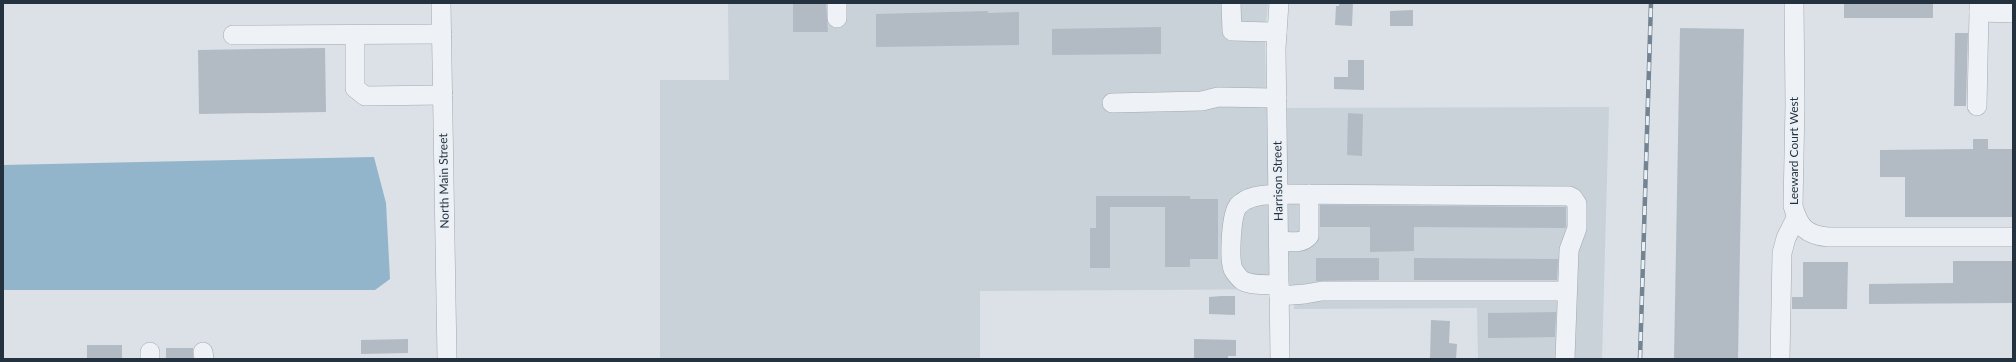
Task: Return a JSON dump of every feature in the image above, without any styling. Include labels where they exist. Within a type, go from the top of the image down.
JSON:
[{"type":"street","name":"North Main Street","points":[[441,3],[447,359]]},
{"type":"street","points":[[1231,3],[1232,31],[1277,32]]},
{"type":"street","name":"Harrison Street","points":[[1279,3],[1277,32],[1277,98],[1280,359]]},
{"type":"street","name":"Leeward Court West","points":[[1794,3],[1793,206],[1796,218],[1811,234],[1818,236],[2013,238]]},
{"type":"street","points":[[1977,106],[1979,8],[2013,13]]},
{"type":"street","points":[[233,36],[442,34]]},
{"type":"street","points":[[354,35],[355,88],[365,96],[443,95]]},
{"type":"street","points":[[1112,103],[1202,101],[1218,97],[1277,98]]},
{"type":"street","points":[[1565,359],[1569,250],[1577,228],[1577,204],[1573,198],[1569,196],[1278,194],[1252,197],[1237,207],[1233,216],[1233,269],[1242,280],[1279,290],[1305,294],[1322,291],[1567,291]]},
{"type":"street","points":[[1279,241],[1299,242],[1305,240],[1309,236],[1309,194]]},
{"type":"street","points":[[1780,359],[1782,253],[1786,238],[1796,218]]},
{"type":"shaded area","points":[[728,3],[1268,3],[1265,34],[1266,108],[1609,107],[1602,359],[1478,359],[1477,308],[1294,309],[1294,289],[980,291],[980,359],[660,359],[660,80],[729,80]]},
{"type":"water","points":[[374,157],[386,203],[390,279],[375,290],[3,290],[3,165]]},
{"type":"building","points":[[793,3],[826,3],[828,32],[793,32]]},
{"type":"building","points":[[1339,3],[1353,3],[1352,26],[1335,25],[1336,6],[1339,6]]},
{"type":"building","points":[[1844,3],[1933,3],[1933,18],[1844,18]]},
{"type":"building","points":[[1413,10],[1413,26],[1390,26],[1390,11]]},
{"type":"building","points":[[988,11],[988,13],[1019,12],[1019,45],[876,47],[876,14]]},
{"type":"building","points":[[1161,27],[1161,54],[1052,55],[1052,29]]},
{"type":"building","points":[[1680,28],[1744,29],[1738,359],[1674,359]]},
{"type":"building","points":[[1955,33],[1968,33],[1966,106],[1954,106]]},
{"type":"building","points":[[325,48],[326,112],[199,114],[198,50]]},
{"type":"building","points":[[1348,60],[1364,60],[1364,90],[1334,89],[1334,77],[1348,77]]},
{"type":"building","points":[[1348,113],[1363,114],[1362,156],[1347,155]]},
{"type":"building","points":[[1973,139],[1988,139],[1988,149],[2013,149],[2013,217],[1905,217],[1905,177],[1880,177],[1880,150],[1973,149]]},
{"type":"building","points":[[1096,196],[1190,196],[1190,199],[1218,199],[1218,259],[1190,259],[1190,267],[1165,267],[1165,207],[1110,207],[1110,268],[1090,268],[1090,228],[1096,228]]},
{"type":"building","points":[[1320,205],[1566,207],[1566,226],[1565,228],[1414,227],[1414,251],[1370,252],[1370,227],[1320,227]]},
{"type":"building","points":[[1316,258],[1379,258],[1379,280],[1316,281]]},
{"type":"building","points":[[1414,258],[1558,259],[1557,280],[1414,280]]},
{"type":"building","points":[[1953,261],[2013,261],[2013,303],[1869,304],[1869,284],[1953,283]]},
{"type":"building","points":[[1803,262],[1848,262],[1847,309],[1792,309],[1792,297],[1803,297]]},
{"type":"building","points":[[1235,296],[1235,315],[1209,314],[1209,297]]},
{"type":"building","points":[[1556,312],[1555,337],[1488,338],[1488,313]]},
{"type":"building","points":[[1431,320],[1450,321],[1449,343],[1457,344],[1456,359],[1430,359]]},
{"type":"building","points":[[408,339],[408,353],[361,354],[361,340]]},
{"type":"building","points":[[1194,339],[1236,340],[1236,356],[1228,356],[1228,359],[1194,358]]},
{"type":"building","points":[[87,345],[122,345],[122,359],[87,359]]},
{"type":"building","points":[[166,348],[193,348],[193,359],[166,359]]},
{"type":"railway","points":[[1640,359],[1651,3]]}]
